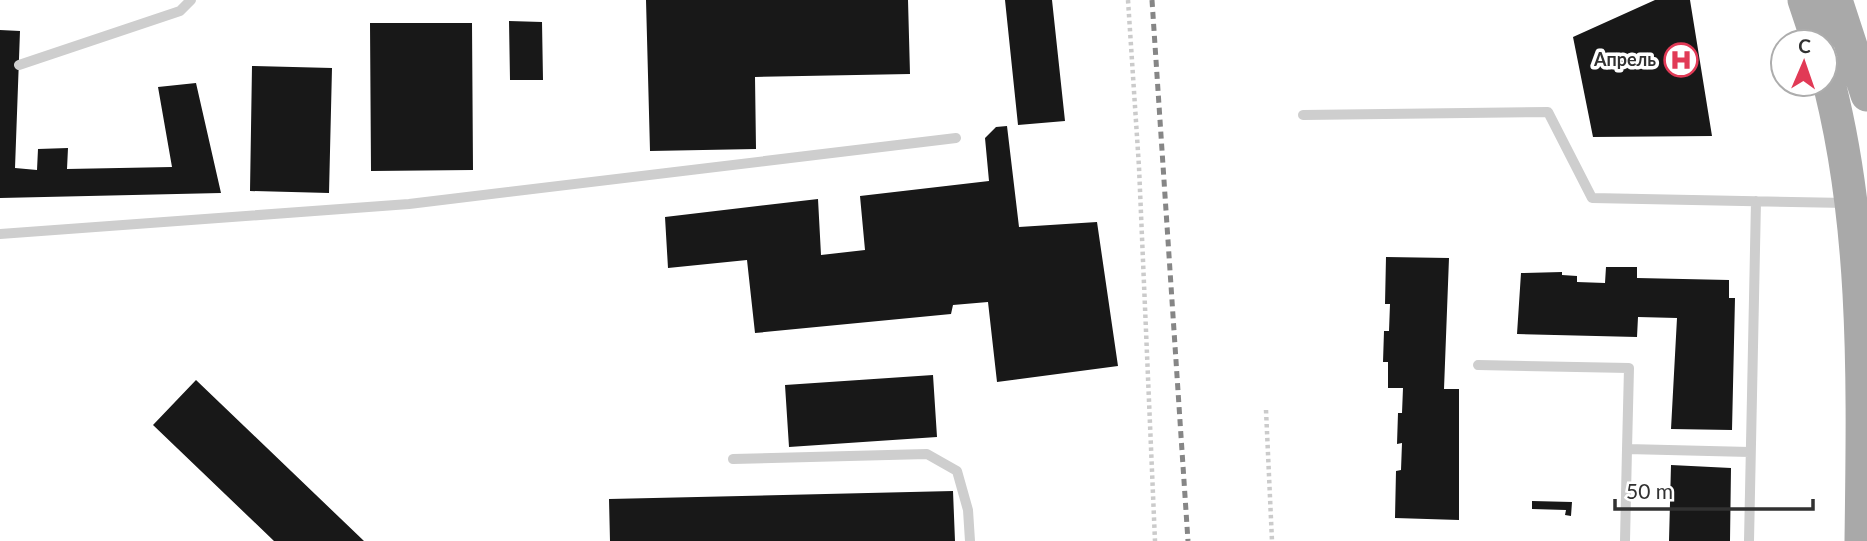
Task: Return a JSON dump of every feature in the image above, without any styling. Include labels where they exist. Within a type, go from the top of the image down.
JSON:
[{"type":"main road","points":[[1804,0],[1813,28]]},
{"type":"main road","points":[[1836,0],[1867,95]]},
{"type":"main road","points":[[1831,98],[1850,203],[1860,324],[1861,541]]},
{"type":"lane","points":[[19,65],[180,10],[191,0]]},
{"type":"lane","points":[[1303,115],[1548,112],[1592,198],[1850,203]]},
{"type":"lane","points":[[0,234],[409,204],[956,138]]},
{"type":"lane","points":[[1749,541],[1756,201]]},
{"type":"lane","points":[[1478,365],[1629,368],[1625,541]]},
{"type":"lane","points":[[1627,449],[1751,452]]},
{"type":"lane","points":[[733,459],[927,454],[957,471],[968,510],[970,541]]},
{"type":"path","points":[[1128,0],[1140,181],[1155,541]]},
{"type":"path","points":[[1266,410],[1272,541]]},
{"type":"building","points":[[646,0],[908,0],[910,74],[755,77],[756,149],[650,151]]},
{"type":"building","points":[[1005,0],[1052,0],[1065,121],[1018,125]]},
{"type":"building","points":[[1655,0],[1690,0],[1712,136],[1593,137],[1573,37]]},
{"type":"building","points":[[509,21],[542,22],[543,80],[510,80]]},
{"type":"building","points":[[370,23],[472,23],[473,170],[371,171]]},
{"type":"building","points":[[0,30],[20,31],[15,168],[37,170],[38,149],[68,148],[67,169],[172,167],[158,87],[196,83],[221,193],[0,198]]},
{"type":"building","points":[[252,66],[332,68],[329,193],[250,191]]},
{"type":"building","points":[[1007,126],[1019,227],[1097,222],[1118,366],[997,382],[988,302],[953,305],[951,314],[755,333],[747,260],[668,268],[665,217],[818,199],[821,255],[865,250],[860,196],[989,181],[985,138],[996,127]]},
{"type":"building","points":[[1386,257],[1449,258],[1444,389],[1459,389],[1459,520],[1395,518],[1396,471],[1401,470],[1402,443],[1397,444],[1398,413],[1402,413],[1403,388],[1388,388],[1388,362],[1383,362],[1384,331],[1389,331],[1390,304],[1385,304]]},
{"type":"building","points":[[1606,267],[1637,267],[1637,278],[1729,280],[1729,298],[1735,298],[1732,430],[1671,429],[1677,318],[1638,317],[1637,337],[1517,334],[1521,273],[1562,272],[1562,275],[1577,276],[1577,282],[1605,283]]},
{"type":"building","points":[[933,375],[937,437],[789,447],[785,385]]},
{"type":"building","points":[[196,380],[364,541],[274,541],[153,425]]},
{"type":"building","points":[[1671,465],[1731,468],[1730,541],[1669,541]]},
{"type":"building","points":[[953,491],[955,541],[610,541],[609,499]]},
{"type":"building","points":[[1532,501],[1572,502],[1571,516],[1565,515],[1566,510],[1532,509]]},
{"type":"railway","points":[[1152,0],[1188,541]]},
{"type":"place","name":"Апрель","points":[[1681,60]]}]
